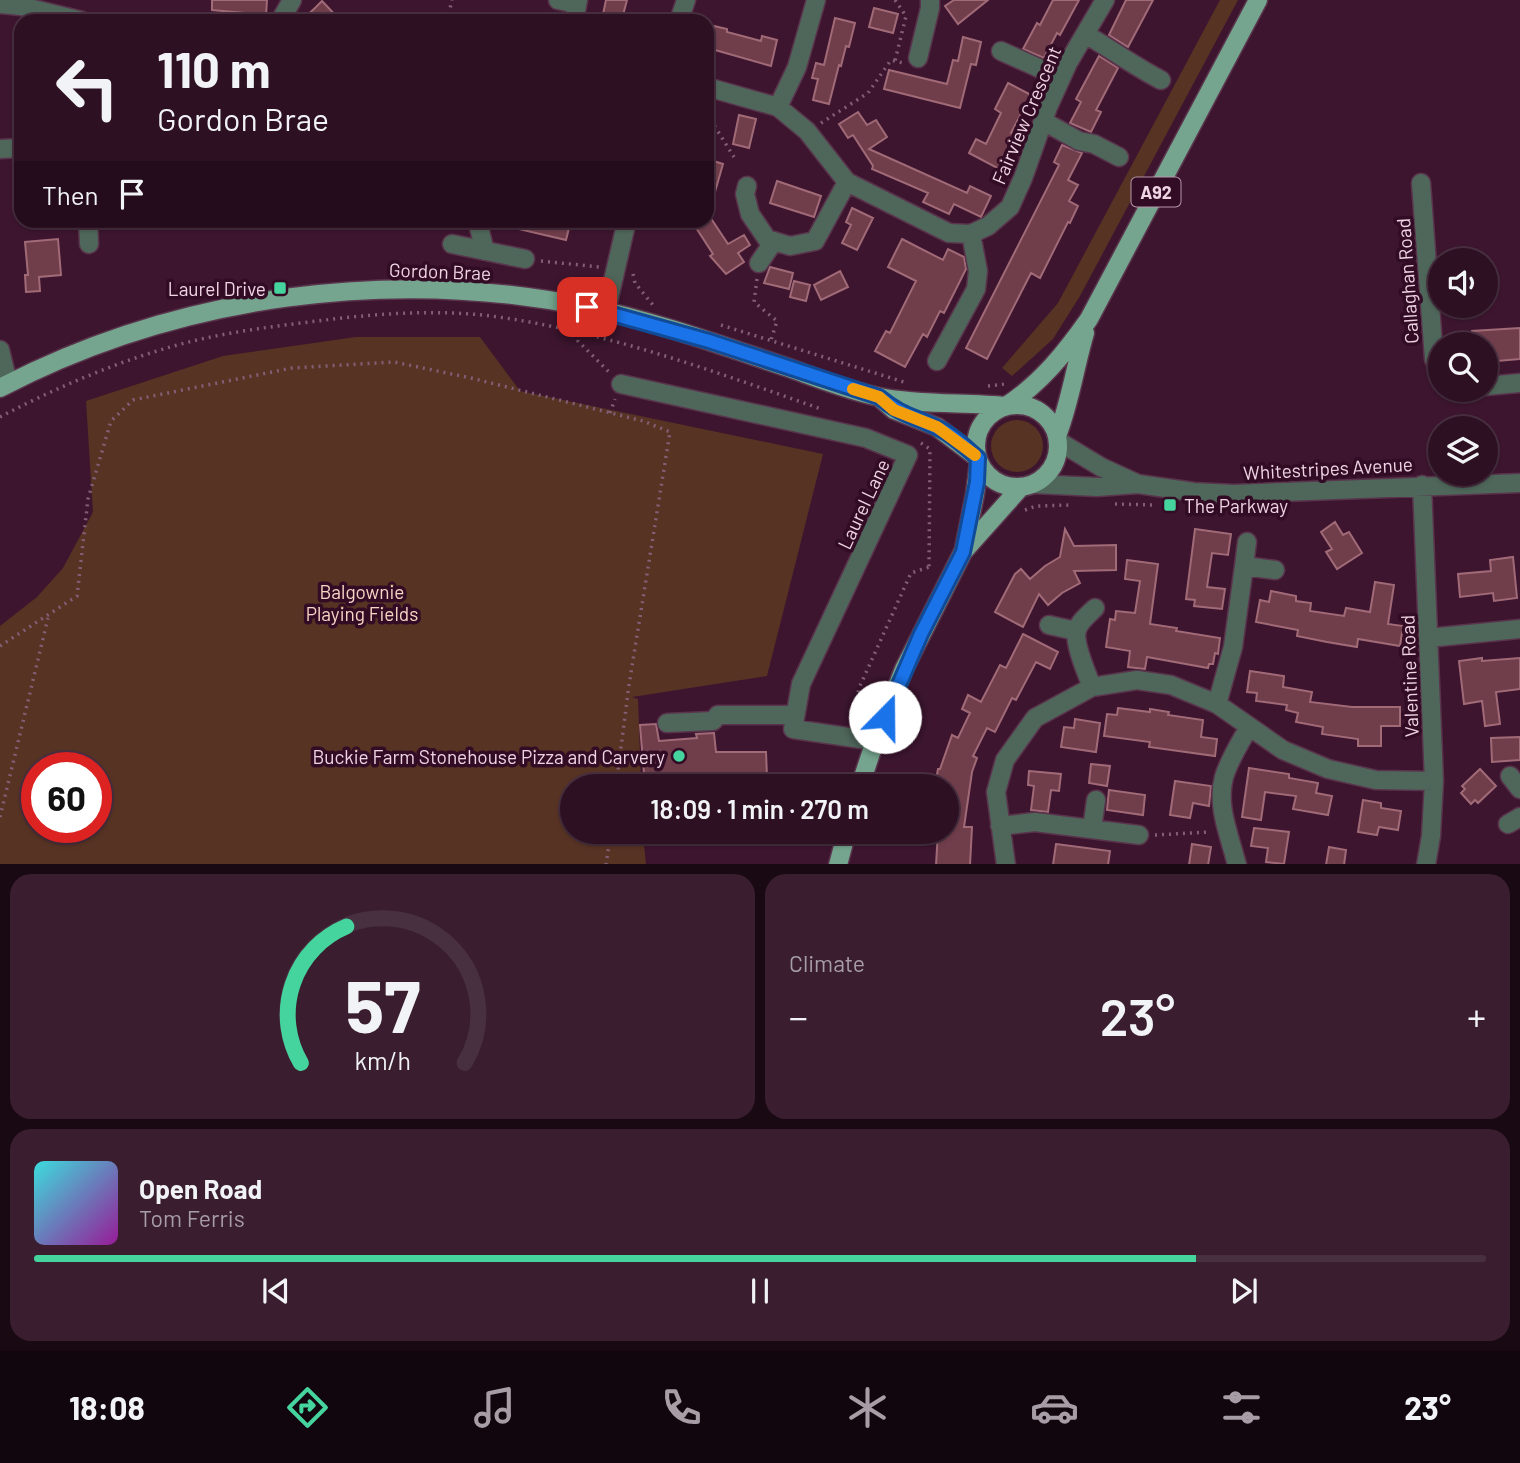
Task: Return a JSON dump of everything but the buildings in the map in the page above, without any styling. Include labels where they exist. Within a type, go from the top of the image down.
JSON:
[{"type":"main road","name":"A92","points":[[862,774],[868,739],[963,552],[977,482],[979,460],[976,445],[979,432],[985,421],[995,412],[1027,393],[1059,360],[1089,319],[1258,0]]},
{"type":"main road","name":"Gordon Brae","points":[[4,385],[124,336],[236,306],[315,294],[405,290],[536,298],[606,311],[709,341],[879,397],[1006,406]]},
{"type":"main road","name":"A92","points":[[963,552],[1027,486],[1045,477],[1053,467],[1058,454],[1058,438],[1073,374],[1089,319]]},
{"type":"main road","name":"Gordon Brae","points":[[879,397],[894,410],[937,427],[955,438],[979,460]]},
{"type":"main road","points":[[1006,406],[1028,406],[1038,410],[1046,417],[1058,438]]},
{"type":"main road","points":[[979,460],[986,473],[996,481],[1008,486],[1027,486]]},
{"type":"main road","points":[[838,864],[843,844]]},
{"type":"street","points":[[558,0],[576,9]]},
{"type":"street","points":[[778,107],[797,67],[816,0]]},
{"type":"street","points":[[918,58],[930,0]]},
{"type":"street","name":"Fairview Crescent","points":[[971,234],[988,226],[1010,207],[1061,78],[1105,0]]},
{"type":"street","points":[[0,4],[54,14]]},
{"type":"street","points":[[1085,34],[1121,54],[1132,65],[1161,80]]},
{"type":"street","points":[[1000,51],[1061,78]]},
{"type":"street","points":[[714,89],[778,107],[807,131],[847,182],[949,233],[971,234],[978,271],[976,289],[937,361]]},
{"type":"street","points":[[1043,121],[1079,141],[1094,144],[1119,157]]},
{"type":"street","points":[[747,186],[750,214],[767,239],[790,246],[815,241],[847,182]]},
{"type":"street","name":"Callaghan Road","points":[[1420,183],[1432,332]]},
{"type":"street","points":[[88,228],[89,244]]},
{"type":"street","points":[[479,228],[485,251]]},
{"type":"street","points":[[606,311],[624,228]]},
{"type":"street","points":[[759,263],[774,241]]},
{"type":"street","points":[[452,244],[525,259]]},
{"type":"street","points":[[0,350],[4,385]]},
{"type":"street","points":[[1498,385],[1520,383]]},
{"type":"street","name":"Laurel Lane","points":[[621,384],[866,438],[908,455],[801,684],[794,715]]},
{"type":"street","name":"Whitestripes Avenue","points":[[1058,438],[1101,467],[1138,484]]},
{"type":"street","name":"Whitestripes Avenue","points":[[1027,486],[1097,487],[1138,484],[1194,492],[1234,494],[1520,482]]},
{"type":"street","name":"Valentine Road","points":[[1422,485],[1434,781],[1432,836],[1426,864]]},
{"type":"street","points":[[1217,704],[1233,647],[1247,542]]},
{"type":"street","points":[[1244,566],[1275,570]]},
{"type":"street","points":[[1091,687],[1076,631],[1084,618],[1095,608]]},
{"type":"street","points":[[1049,625],[1076,631]]},
{"type":"street","points":[[1428,638],[1520,629]]},
{"type":"street","points":[[1006,864],[996,792],[1005,760],[1035,718],[1091,687],[1137,680],[1171,685],[1217,704],[1283,750],[1328,769],[1376,780],[1434,781]]},
{"type":"street","points":[[667,723],[713,720],[718,715],[794,715],[793,729],[868,739]]},
{"type":"street","points":[[1237,864],[1222,796],[1223,781],[1249,727]]},
{"type":"street","points":[[1093,829],[1096,800]]},
{"type":"street","points":[[1000,826],[1035,822],[1139,835]]},
{"type":"path","points":[[895,0],[906,16],[895,61]]},
{"type":"path","points":[[807,131],[868,93],[891,60],[916,66],[918,58]]},
{"type":"path","points":[[714,125],[734,157]]},
{"type":"path","points":[[525,259],[598,268],[604,261]]},
{"type":"path","points":[[759,263],[754,302],[777,321],[771,340]]},
{"type":"path","points":[[632,265],[635,283],[653,305]]},
{"type":"path","points":[[0,417],[104,369],[194,341],[246,331],[366,315],[452,314],[523,321],[654,351],[824,410]]},
{"type":"path","points":[[719,324],[906,383]]},
{"type":"path","points":[[579,333],[578,341],[621,384]]},
{"type":"path","points":[[0,646],[77,596],[88,499],[111,421],[133,400],[292,368],[394,362],[471,378],[643,421],[670,432],[629,685],[618,774]]},
{"type":"path","points":[[984,386],[1010,384]]},
{"type":"path","points":[[915,441],[930,449],[929,567]]},
{"type":"path","points":[[929,567],[937,572]]},
{"type":"path","points":[[868,739],[866,723],[857,698],[859,688],[911,573],[929,567]]},
{"type":"path","points":[[0,817],[48,616]]},
{"type":"path","points":[[1139,835],[1201,831],[1229,836]]},
{"type":"path","points":[[606,864],[609,844]]},
{"type":"green space","points":[[1220,0],[1238,0],[1080,296],[1053,339],[1012,376],[1002,368],[1058,303]]},
{"type":"green space","name":"Balgownie Playing Fields","points":[[356,337],[480,337],[520,391],[823,454],[767,676],[632,697],[638,699],[641,774],[560,774],[560,844],[644,844],[646,864],[0,864],[0,626],[37,597],[63,568],[93,512],[86,401],[223,356]]},
{"type":"green space","points":[[1017,420],[1036,427],[1043,446],[1036,465],[1017,472],[998,465],[991,446],[998,427]]},
{"type":"slow traffic","points":[[853,389],[879,397],[894,410],[937,427],[975,455]]},
{"type":"place","name":"Laurel Drive","points":[[280,288]]},
{"type":"place","name":"The Parkway","points":[[1170,505]]},
{"type":"place","name":"Buckie Farm Stonehouse Pizza and Carvery","points":[[679,756]]},
{"type":"route","points":[[587,307],[709,341],[879,397],[894,410],[937,427],[955,438],[978,458],[977,482],[963,552],[904,669],[885,717]]}]
